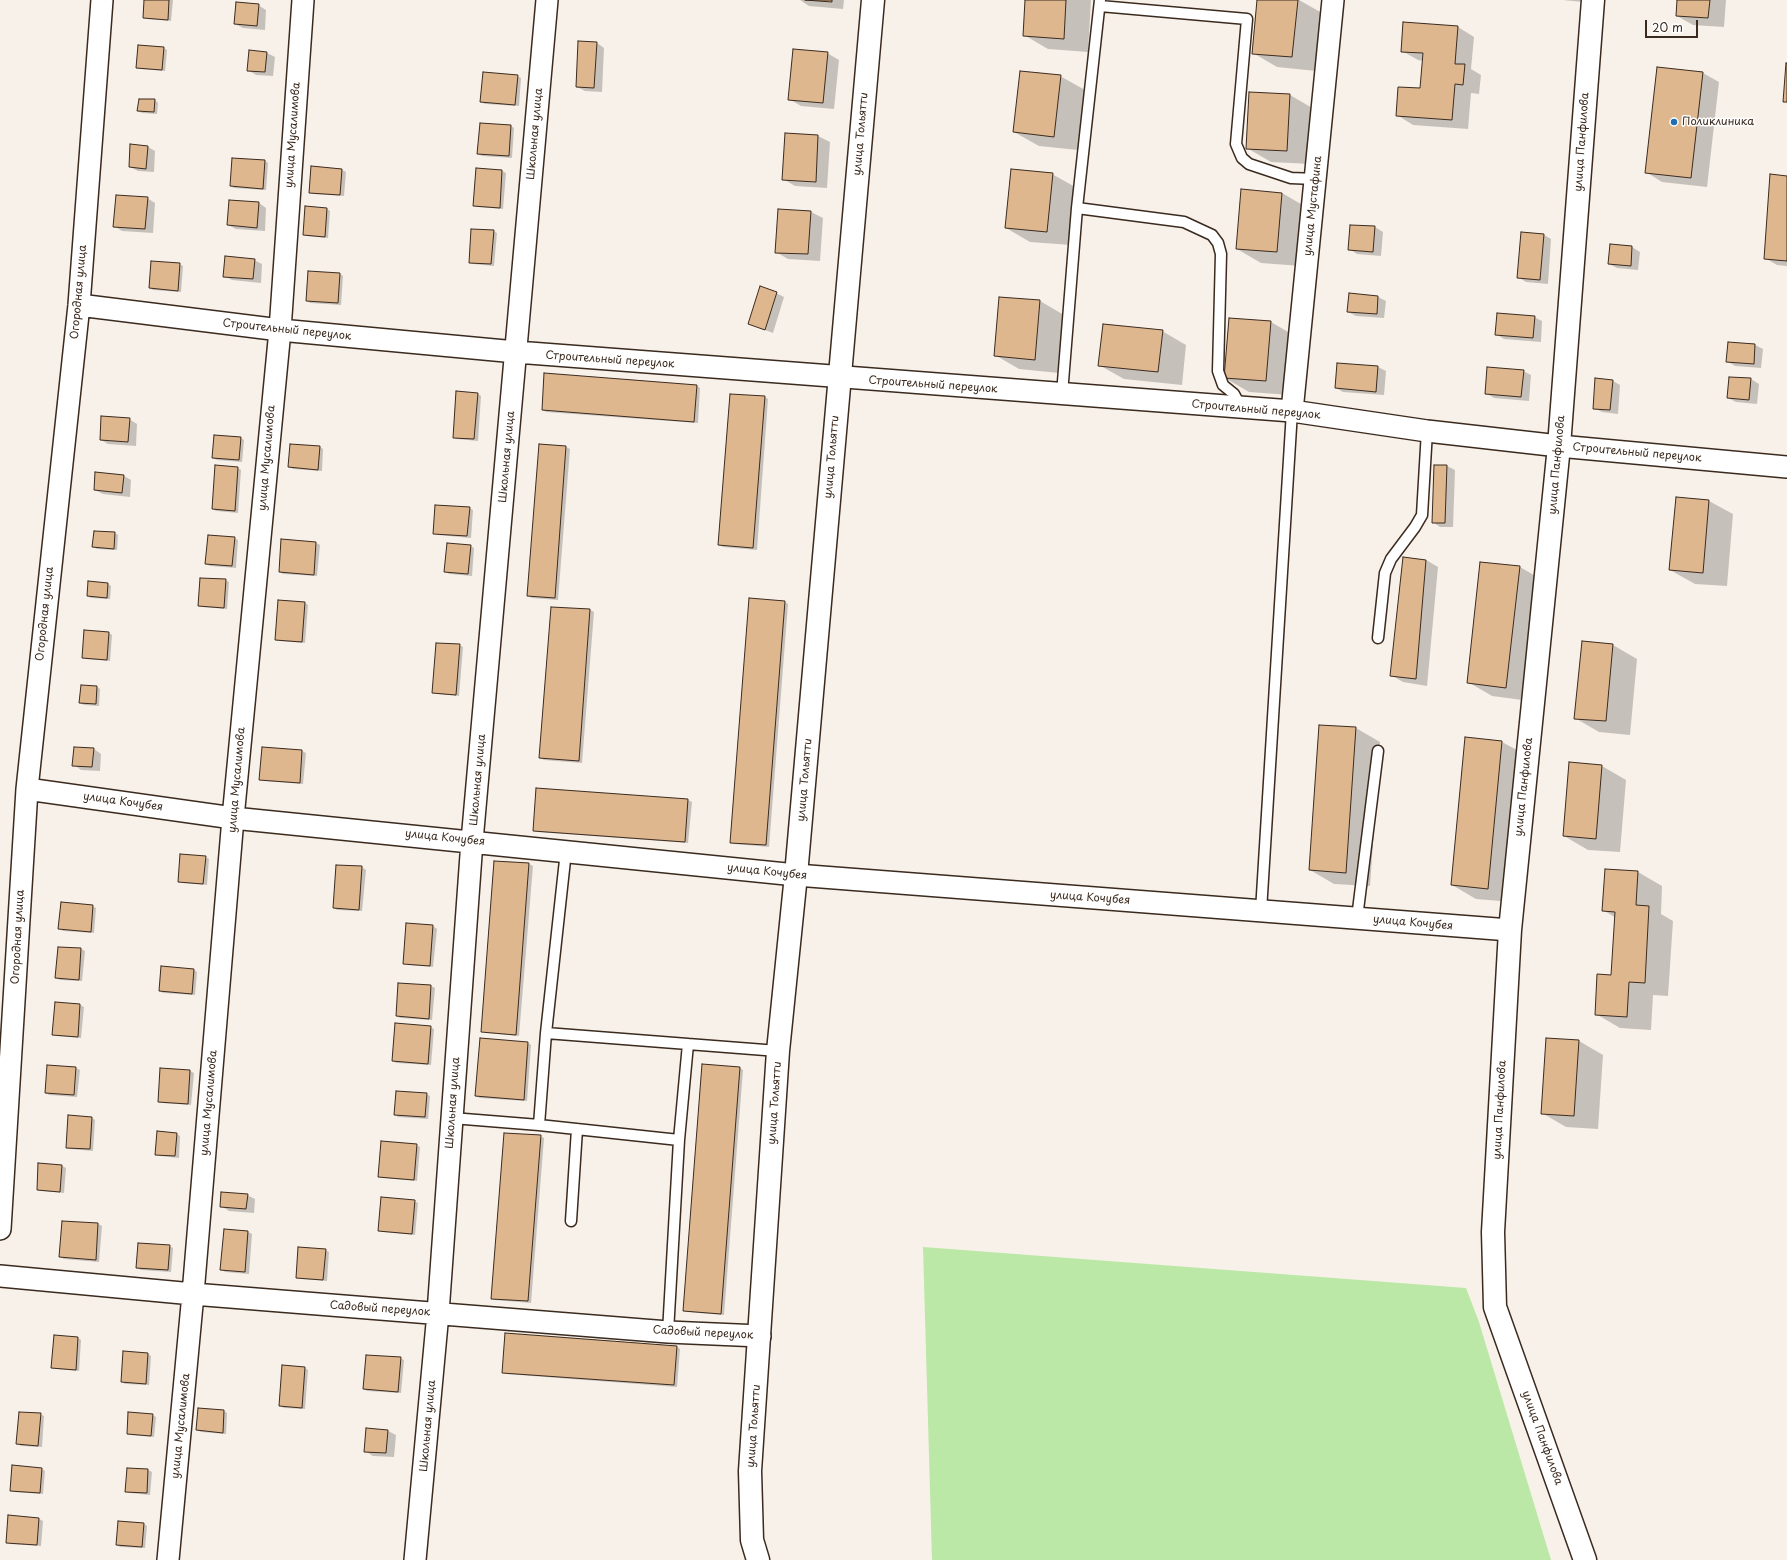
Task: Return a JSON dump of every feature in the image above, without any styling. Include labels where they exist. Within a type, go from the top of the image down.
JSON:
[{"type":"street","name":"Огородная улица","points":[[0,1229],[27,789],[79,305],[102,0]]},
{"type":"street","name":"улица Мусалимова","points":[[168,1560],[193,1294],[233,818],[280,330],[303,0]]},
{"type":"street","name":"Школьная улица","points":[[416,1560],[438,1313],[472,841],[547,0]]},
{"type":"street","name":"улица Тольятти","points":[[758,1560],[752,1540],[750,1471],[778,1051],[796,875],[873,0]]},
{"type":"street","name":"улица Мустафина","points":[[1292,411],[1333,0]]},
{"type":"street","name":"улица Панфилова","points":[[1585,1560],[1495,1307],[1493,1232],[1510,930],[1559,446],[1593,0]]},
{"type":"street","name":"Строительный переулок","points":[[79,305],[280,330],[516,352],[839,378],[1292,411],[1427,431],[1559,446],[1787,467]]},
{"type":"street","name":"улица Кочубея","points":[[27,789],[233,818],[796,875],[1510,930]]},
{"type":"street","name":"Садовый переулок","points":[[0,1276],[193,1294],[668,1332],[760,1336]]},
{"type":"lane","points":[[1062,394],[1077,208],[1100,3],[1247,19],[1236,144],[1242,158],[1249,164],[1291,178],[1315,179]]},
{"type":"lane","points":[[1077,208],[1184,222],[1212,234],[1218,243],[1221,254],[1218,371],[1223,385],[1234,394],[1241,407]]},
{"type":"lane","points":[[1261,911],[1292,411]]},
{"type":"lane","points":[[1378,638],[1385,573],[1391,559],[1422,515],[1427,431]]},
{"type":"lane","points":[[1357,918],[1378,751]]},
{"type":"lane","points":[[539,1125],[546,1033],[566,851]]},
{"type":"lane","points":[[546,1033],[778,1051]]},
{"type":"lane","points":[[668,1332],[679,1140],[688,1044]]},
{"type":"lane","points":[[452,1118],[539,1125],[679,1140]]},
{"type":"lane","points":[[571,1221],[577,1129]]},
{"type":"green space","points":[[923,1247],[1466,1288],[1479,1322],[1551,1560],[932,1560]]},
{"type":"building","points":[[144,0],[169,0],[168,20],[143,18]]},
{"type":"building","points":[[805,0],[832,0],[832,2]]},
{"type":"building","points":[[1025,0],[1066,0],[1064,39],[1023,36]]},
{"type":"building","points":[[1257,0],[1298,0],[1292,57],[1252,54]]},
{"type":"building","points":[[1677,0],[1710,0],[1708,18],[1676,16]]},
{"type":"building","points":[[236,2],[259,4],[257,26],[234,24]]},
{"type":"building","points":[[1403,22],[1458,26],[1455,64],[1465,64],[1463,85],[1455,84],[1452,120],[1396,116],[1398,87],[1420,88],[1423,53],[1401,52]]},
{"type":"building","points":[[578,41],[597,42],[594,88],[576,87]]},
{"type":"building","points":[[138,45],[164,47],[162,70],[136,68]]},
{"type":"building","points":[[793,49],[828,52],[823,103],[788,100]]},
{"type":"building","points":[[249,50],[267,52],[265,72],[247,71]]},
{"type":"building","points":[[1786,63],[1787,102],[1783,102]]},
{"type":"building","name":"Поликлиника","points":[[1657,67],[1703,72],[1691,178],[1645,173]]},
{"type":"building","points":[[1020,71],[1061,75],[1054,137],[1013,132]]},
{"type":"building","points":[[483,72],[518,75],[515,105],[480,102]]},
{"type":"building","points":[[1249,92],[1290,94],[1287,151],[1246,149]]},
{"type":"building","points":[[139,99],[155,99],[154,112],[137,111]]},
{"type":"building","points":[[480,123],[511,125],[509,156],[477,154]]},
{"type":"building","points":[[785,133],[818,135],[816,182],[782,180]]},
{"type":"building","points":[[130,144],[148,146],[146,169],[129,167]]},
{"type":"building","points":[[232,158],[265,160],[263,189],[230,186]]},
{"type":"building","points":[[311,166],[342,169],[340,195],[309,193]]},
{"type":"building","points":[[476,168],[502,170],[500,208],[473,206]]},
{"type":"building","points":[[1011,169],[1053,173],[1047,232],[1005,228]]},
{"type":"building","points":[[1770,174],[1787,176],[1787,261],[1764,259]]},
{"type":"building","points":[[1241,189],[1282,193],[1277,252],[1236,249]]},
{"type":"building","points":[[116,195],[148,197],[145,229],[113,227]]},
{"type":"building","points":[[229,200],[259,202],[257,228],[227,225]]},
{"type":"building","points":[[305,206],[327,208],[325,237],[303,235]]},
{"type":"building","points":[[778,209],[811,211],[808,254],[775,253]]},
{"type":"building","points":[[1350,225],[1375,226],[1373,252],[1348,250]]},
{"type":"building","points":[[471,229],[494,230],[491,264],[469,263]]},
{"type":"building","points":[[1521,232],[1544,234],[1540,280],[1517,278]]},
{"type":"building","points":[[1610,244],[1632,246],[1631,266],[1608,264]]},
{"type":"building","points":[[225,256],[255,259],[253,279],[223,277]]},
{"type":"building","points":[[151,261],[180,263],[178,291],[149,288]]},
{"type":"building","points":[[308,271],[340,273],[338,303],[306,301]]},
{"type":"building","points":[[760,286],[777,292],[765,330],[748,324]]},
{"type":"building","points":[[1349,293],[1378,296],[1377,314],[1347,312]]},
{"type":"building","points":[[999,297],[1040,300],[1035,360],[994,356]]},
{"type":"building","points":[[1497,313],[1535,316],[1533,338],[1495,335]]},
{"type":"building","points":[[1229,318],[1271,321],[1266,381],[1224,378]]},
{"type":"building","points":[[1103,324],[1163,330],[1158,372],[1098,366]]},
{"type":"building","points":[[1728,342],[1755,344],[1754,364],[1726,362]]},
{"type":"building","points":[[1337,363],[1378,366],[1376,392],[1335,388]]},
{"type":"building","points":[[1487,367],[1524,370],[1521,397],[1485,394]]},
{"type":"building","points":[[544,373],[697,385],[694,422],[542,410]]},
{"type":"building","points":[[1729,377],[1751,378],[1749,400],[1727,398]]},
{"type":"building","points":[[1595,378],[1613,380],[1610,410],[1593,409]]},
{"type":"building","points":[[456,391],[478,393],[474,439],[453,438]]},
{"type":"building","points":[[730,394],[765,396],[753,548],[718,545]]},
{"type":"building","points":[[101,416],[130,418],[128,442],[100,440]]},
{"type":"building","points":[[214,435],[241,437],[239,460],[212,458]]},
{"type":"building","points":[[290,444],[320,446],[318,470],[288,467]]},
{"type":"building","points":[[539,444],[566,446],[555,598],[527,596]]},
{"type":"building","points":[[215,465],[238,467],[235,511],[212,509]]},
{"type":"building","points":[[1434,465],[1447,465],[1445,523],[1432,523]]},
{"type":"building","points":[[95,472],[124,475],[122,493],[94,490]]},
{"type":"building","points":[[1676,497],[1709,500],[1703,573],[1669,570]]},
{"type":"building","points":[[435,505],[470,507],[467,536],[433,534]]},
{"type":"building","points":[[94,531],[115,532],[114,549],[92,547]]},
{"type":"building","points":[[208,535],[235,537],[232,566],[205,564]]},
{"type":"building","points":[[281,539],[316,542],[314,575],[279,572]]},
{"type":"building","points":[[447,543],[471,545],[468,574],[444,572]]},
{"type":"building","points":[[1403,557],[1426,560],[1416,679],[1390,676]]},
{"type":"building","points":[[1480,562],[1520,566],[1506,688],[1467,683]]},
{"type":"building","points":[[200,578],[226,579],[224,608],[198,606]]},
{"type":"building","points":[[88,581],[108,583],[107,598],[87,596]]},
{"type":"building","points":[[749,598],[785,601],[766,845],[730,843]]},
{"type":"building","points":[[278,600],[305,602],[302,642],[275,640]]},
{"type":"building","points":[[551,607],[590,609],[579,761],[539,758]]},
{"type":"building","points":[[84,630],[109,632],[107,660],[82,658]]},
{"type":"building","points":[[1582,641],[1613,644],[1606,721],[1574,719]]},
{"type":"building","points":[[436,643],[460,644],[456,695],[432,693]]},
{"type":"building","points":[[81,685],[97,686],[96,704],[79,703]]},
{"type":"building","points":[[1319,725],[1356,727],[1346,873],[1309,870]]},
{"type":"building","points":[[1465,737],[1502,741],[1488,889],[1451,885]]},
{"type":"building","points":[[74,747],[94,748],[92,767],[72,766]]},
{"type":"building","points":[[262,747],[302,750],[300,783],[259,780]]},
{"type":"building","points":[[1569,762],[1602,765],[1596,839],[1563,836]]},
{"type":"building","points":[[536,788],[688,799],[685,842],[533,831]]},
{"type":"building","points":[[180,854],[206,856],[203,884],[178,882]]},
{"type":"building","points":[[494,861],[529,863],[516,1035],[481,1032]]},
{"type":"building","points":[[336,865],[362,866],[359,910],[333,908]]},
{"type":"building","points":[[1605,869],[1638,871],[1636,905],[1649,906],[1645,983],[1629,982],[1627,1017],[1595,1015],[1597,974],[1611,975],[1615,912],[1602,911]]},
{"type":"building","points":[[61,902],[93,905],[91,932],[58,929]]},
{"type":"building","points":[[406,923],[433,925],[430,966],[403,964]]},
{"type":"building","points":[[58,947],[81,948],[79,980],[55,978]]},
{"type":"building","points":[[161,966],[194,969],[192,994],[159,991]]},
{"type":"building","points":[[398,983],[431,985],[429,1019],[396,1016]]},
{"type":"building","points":[[55,1002],[80,1004],[78,1037],[52,1035]]},
{"type":"building","points":[[395,1023],[431,1026],[428,1064],[392,1061]]},
{"type":"building","points":[[480,1038],[528,1042],[524,1100],[475,1096]]},
{"type":"building","points":[[1546,1038],[1579,1040],[1574,1116],[1541,1114]]},
{"type":"building","points":[[702,1064],[740,1067],[721,1314],[683,1311]]},
{"type":"building","points":[[47,1065],[76,1067],[74,1095],[45,1093]]},
{"type":"building","points":[[160,1068],[190,1070],[188,1104],[158,1102]]},
{"type":"building","points":[[396,1091],[427,1093],[425,1117],[394,1115]]},
{"type":"building","points":[[68,1115],[92,1117],[90,1149],[66,1148]]},
{"type":"building","points":[[157,1131],[177,1133],[175,1156],[155,1155]]},
{"type":"building","points":[[504,1133],[541,1135],[528,1301],[491,1299]]},
{"type":"building","points":[[381,1141],[417,1144],[414,1180],[378,1177]]},
{"type":"building","points":[[38,1163],[62,1165],[60,1192],[37,1190]]},
{"type":"building","points":[[221,1192],[248,1194],[246,1209],[220,1207]]},
{"type":"building","points":[[381,1197],[415,1200],[412,1234],[378,1231]]},
{"type":"building","points":[[62,1221],[98,1223],[96,1260],[59,1257]]},
{"type":"building","points":[[224,1229],[248,1231],[245,1272],[220,1270]]},
{"type":"building","points":[[138,1243],[170,1245],[168,1270],[136,1268]]},
{"type":"building","points":[[298,1247],[326,1249],[323,1280],[296,1278]]},
{"type":"building","points":[[505,1333],[677,1346],[674,1385],[502,1373]]},
{"type":"building","points":[[54,1335],[78,1337],[76,1370],[51,1368]]},
{"type":"building","points":[[123,1351],[148,1353],[146,1384],[121,1382]]},
{"type":"building","points":[[366,1355],[401,1357],[398,1392],[363,1389]]},
{"type":"building","points":[[282,1365],[305,1367],[302,1408],[279,1406]]},
{"type":"building","points":[[198,1408],[224,1410],[223,1433],[196,1430]]},
{"type":"building","points":[[19,1412],[41,1413],[38,1446],[16,1444]]},
{"type":"building","points":[[128,1412],[153,1414],[151,1436],[127,1434]]},
{"type":"building","points":[[366,1428],[388,1430],[386,1453],[364,1452]]},
{"type":"building","points":[[12,1465],[42,1468],[40,1493],[10,1491]]},
{"type":"building","points":[[127,1468],[148,1469],[147,1493],[125,1492]]},
{"type":"building","points":[[8,1515],[39,1518],[37,1545],[6,1543]]},
{"type":"building","points":[[118,1521],[144,1523],[142,1547],[116,1545]]},
{"type":"place","name":"Поликлиника","points":[[1674,122]]}]
